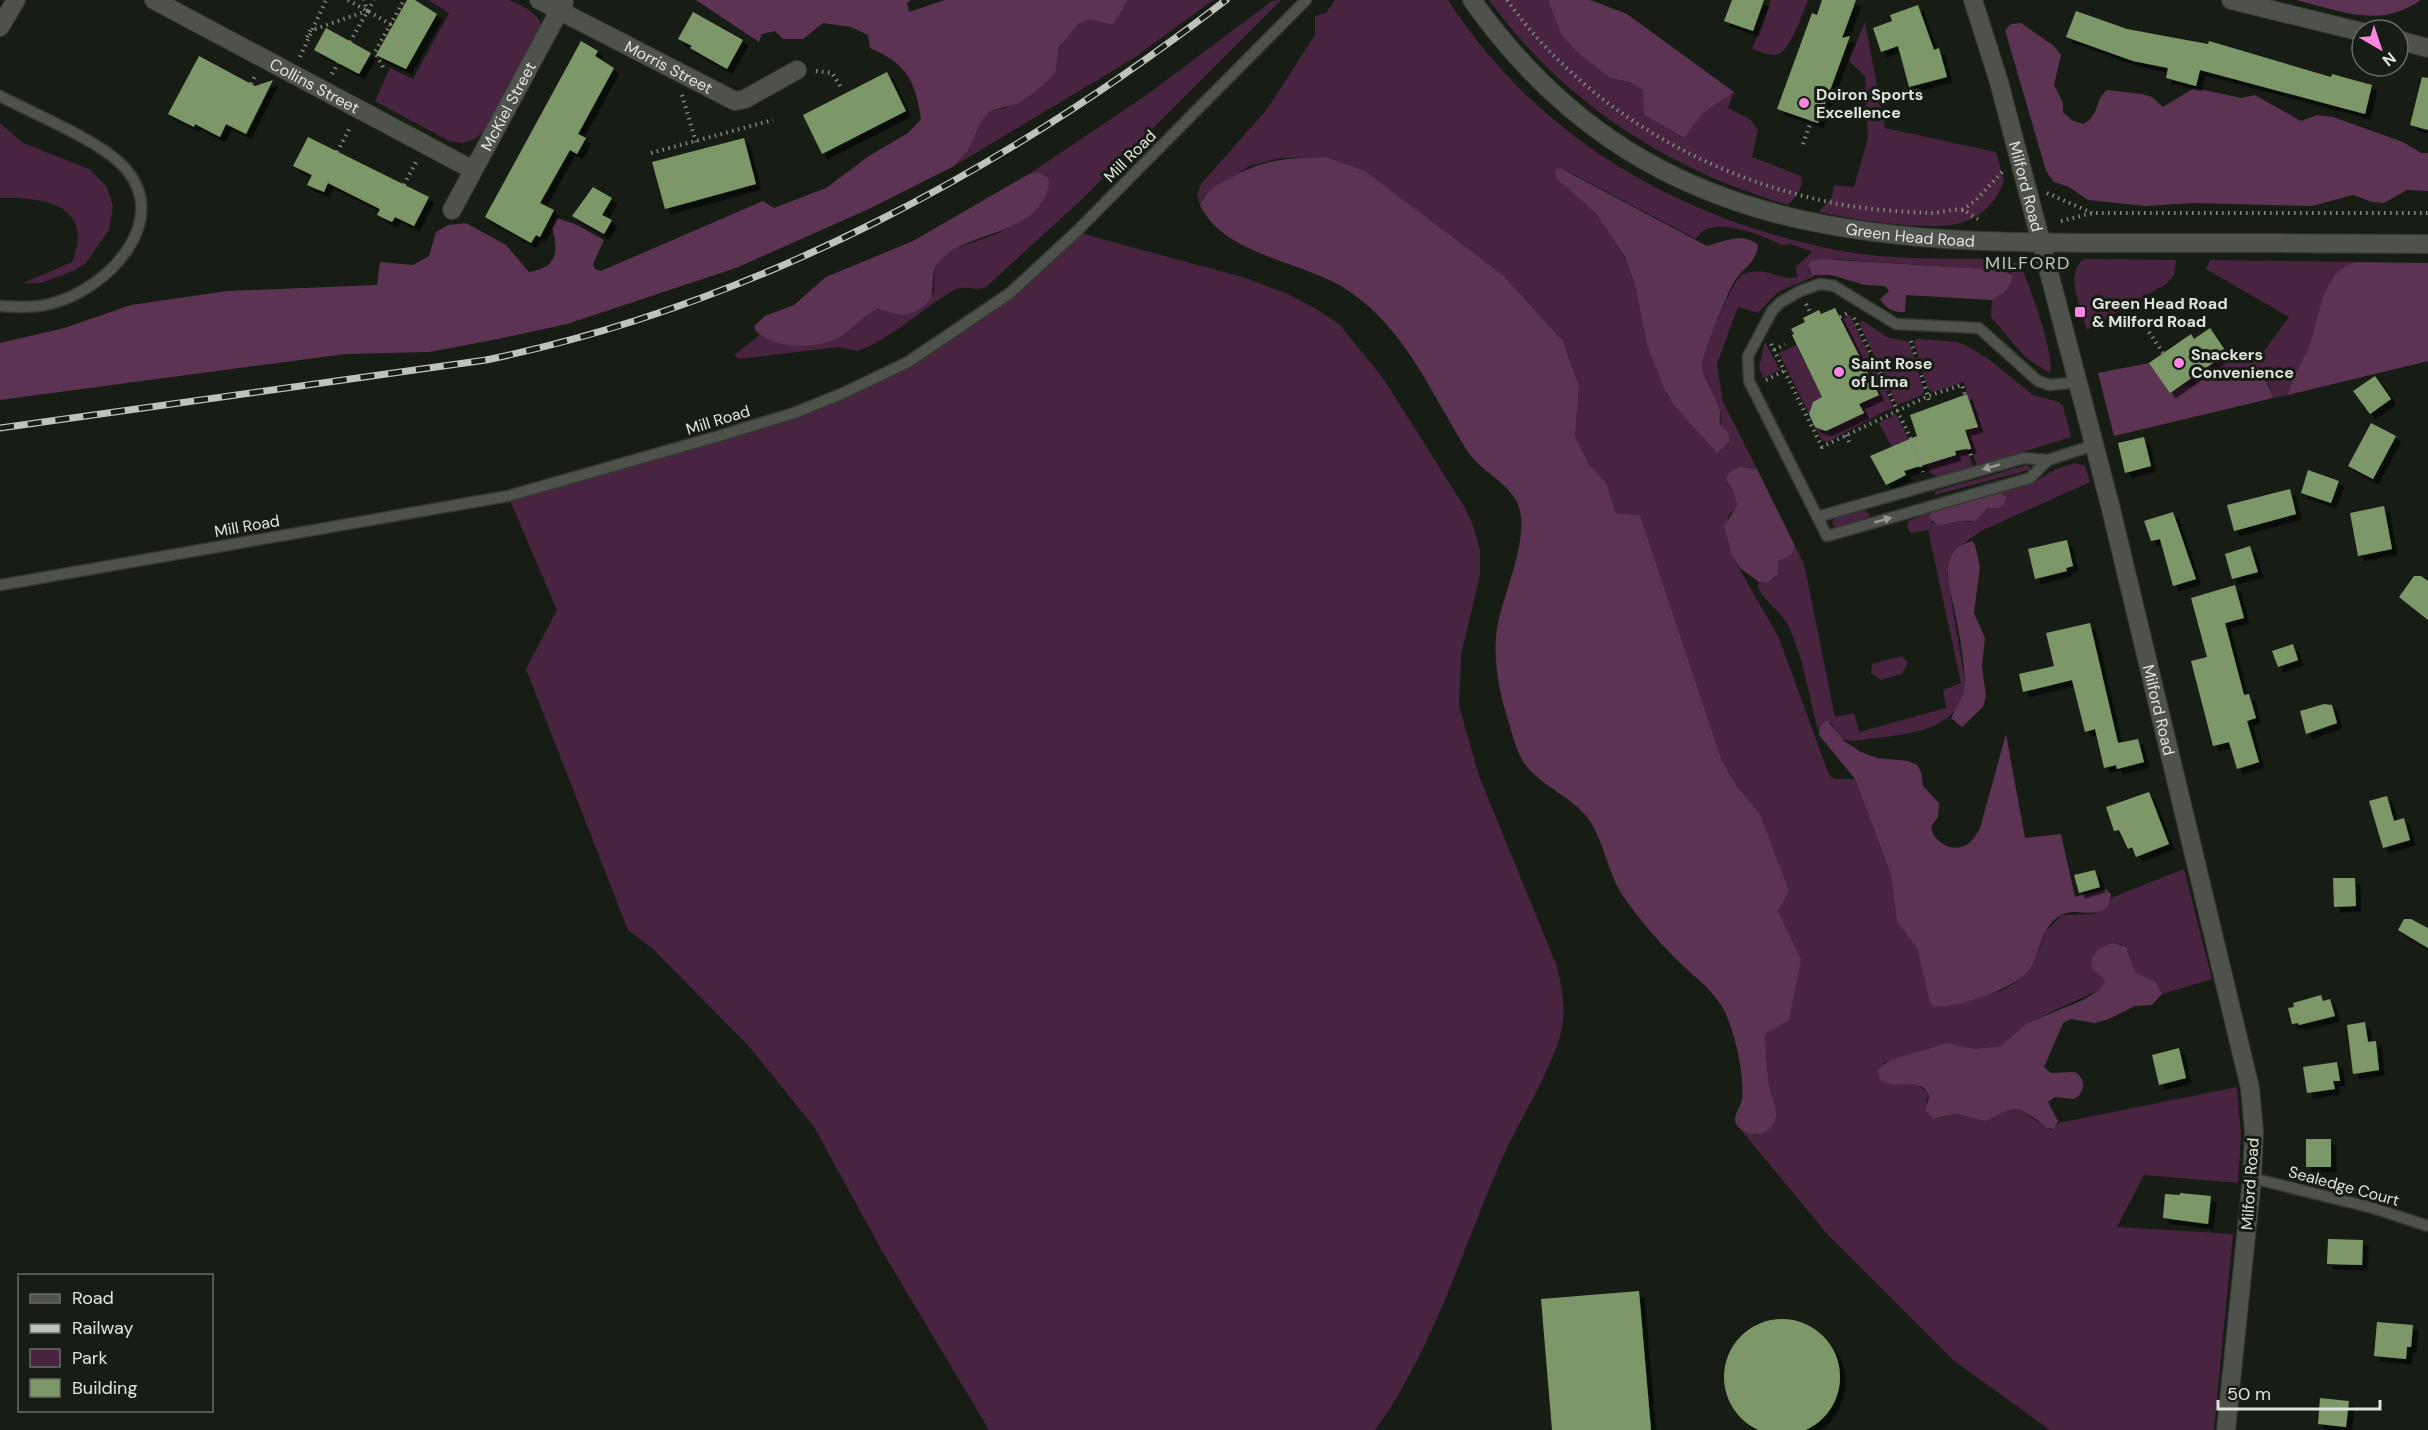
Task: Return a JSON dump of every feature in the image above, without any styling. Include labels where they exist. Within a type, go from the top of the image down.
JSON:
[{"type":"street","points":[[0,27],[16,0]]},
{"type":"street","name":"Collins Street","points":[[154,0],[473,170]]},
{"type":"street","name":"Morris Street","points":[[539,0],[562,5],[735,101],[745,99],[797,70]]},
{"type":"street","name":"Green Head Road","points":[[1472,0],[1521,60],[1575,112],[1609,138],[1655,166],[1715,195],[1787,218],[1864,233],[2042,243],[2428,244]]},
{"type":"street","name":"Milford Road","points":[[1972,0],[2018,153],[2078,382],[2246,1066],[2253,1118],[2252,1178],[2226,1430]]},
{"type":"street","points":[[2231,0],[2350,29]]},
{"type":"street","name":"McKiel Street","points":[[452,210],[562,5]]},
{"type":"street","points":[[2410,43],[2428,48]]},
{"type":"lane","name":"Mill Road","points":[[0,585],[508,496],[743,429],[841,394],[908,362],[1010,293],[1076,232],[1306,0]]},
{"type":"lane","points":[[0,96],[94,146],[120,163],[135,183],[142,202],[140,229],[126,252],[105,275],[78,292],[51,304],[0,306]]},
{"type":"lane","points":[[2048,460],[2030,478],[1827,536],[1753,388],[1747,373],[1748,356],[1769,315],[1781,302],[1812,286],[1834,285],[1889,321],[1906,324],[1975,327],[2038,381],[2050,385],[2078,382]]},
{"type":"lane","points":[[1817,517],[2024,458],[2048,460],[2094,445]]},
{"type":"lane","points":[[1928,486],[1935,506]]},
{"type":"lane","name":"Sealedge Court","points":[[2252,1178],[2373,1208],[2428,1226]]},
{"type":"path","points":[[291,73],[326,0]]},
{"type":"path","points":[[348,0],[392,25]]},
{"type":"path","points":[[364,0],[367,11]]},
{"type":"path","points":[[350,42],[374,0]]},
{"type":"path","points":[[383,68],[375,52],[404,0]]},
{"type":"path","points":[[1507,0],[1559,61],[1602,99],[1658,137],[1704,162],[1787,193],[1851,206],[1931,213],[1962,210],[1983,194],[2018,153]]},
{"type":"path","points":[[307,37],[313,28],[367,11]]},
{"type":"path","points":[[797,70],[832,73],[842,89]]},
{"type":"path","points":[[680,87],[696,142]]},
{"type":"path","points":[[1915,89],[1917,98]]},
{"type":"path","points":[[338,152],[360,110]]},
{"type":"path","points":[[651,153],[773,120]]},
{"type":"path","points":[[1803,144],[1811,121]]},
{"type":"path","points":[[404,185],[426,145]]},
{"type":"path","points":[[2026,184],[2093,213]]},
{"type":"path","points":[[1962,210],[1977,219],[1988,220]]},
{"type":"path","points":[[2036,221],[2061,221],[2093,213],[2428,213]]},
{"type":"path","points":[[1800,309],[1807,305]]},
{"type":"path","points":[[1851,312],[1914,446],[1928,486]]},
{"type":"path","points":[[1906,324],[1928,398]]},
{"type":"path","points":[[2149,332],[2163,354]]},
{"type":"path","points":[[1775,333],[1771,343],[1822,447],[1897,410],[1962,385],[1965,395]]},
{"type":"path","points":[[1774,350],[1785,344]]},
{"type":"path","points":[[1753,388],[1784,371]]},
{"type":"path","points":[[1846,435],[1850,444]]},
{"type":"path","points":[[1893,450],[1914,446]]},
{"type":"green space","points":[[428,0],[508,0],[529,10],[538,18],[541,27],[484,131],[475,139],[462,143],[449,141],[375,101],[390,68],[413,79],[449,13]]},
{"type":"green space","points":[[1128,0],[1213,0],[1134,58],[954,166],[968,151],[982,120],[990,111],[1006,108],[1058,56],[1061,45],[1072,28],[1088,19],[1113,25]]},
{"type":"green space","points":[[1281,0],[1081,200],[986,287],[954,290],[884,338],[858,351],[838,347],[739,359],[734,355],[760,335],[772,341],[804,345],[871,312],[934,293],[936,268],[941,259],[962,246],[1007,228],[1042,201],[1034,173],[1029,174],[1148,94],[1272,1]]},
{"type":"green space","points":[[1335,0],[1448,0],[1484,49],[1523,92],[1567,130],[1614,164],[1664,192],[1717,215],[1773,234],[1853,253],[1920,258],[2008,259],[2020,265],[2046,339],[2051,366],[2049,373],[2024,356],[1991,317],[1992,300],[2006,290],[2012,280],[2013,275],[2008,271],[1834,259],[1808,270],[1815,276],[1778,292],[1758,313],[1738,307],[1717,364],[1723,402],[1757,469],[1748,467],[1727,483],[1734,494],[1737,507],[1729,515],[1725,531],[1731,554],[1779,638],[1829,775],[1834,779],[1855,779],[1891,875],[1897,921],[1917,947],[1934,1007],[2001,991],[2015,983],[2035,959],[2046,931],[2062,915],[2095,914],[2110,902],[2111,898],[2184,869],[2212,979],[2162,994],[2156,982],[2135,972],[2126,947],[2112,944],[2098,950],[2100,976],[2105,981],[2099,990],[2027,1023],[2001,1046],[1975,1049],[1947,1043],[1883,1063],[1928,1092],[1927,1103],[1938,1119],[1957,1114],[1985,1121],[2008,1110],[2019,1109],[2050,1130],[2054,1129],[2058,1123],[2237,1087],[2241,1134],[2238,1183],[2144,1175],[2117,1227],[2233,1234],[2214,1430],[2050,1430],[1953,1360],[1828,1235],[1737,1125],[1755,1135],[1769,1130],[1775,1111],[1769,1089],[1765,1034],[1801,959],[1778,911],[1759,812],[1738,788],[1722,761],[1640,515],[1616,513],[1606,482],[1589,464],[1575,438],[1579,386],[1566,348],[1558,335],[1504,276],[1367,172],[1327,157],[1280,158],[1249,166],[1203,198],[1200,205],[1197,195],[1201,184],[1267,109],[1315,35],[1315,16],[1326,13]],"holes":[[[1567,171],[1696,239],[1703,231],[1712,228],[1736,228],[1782,245],[1791,244],[1812,252],[1796,267],[1797,277],[1791,278],[1759,271],[1743,274],[1726,301],[1702,364],[1720,411],[1718,452],[1667,396],[1647,345],[1631,269],[1607,228]]]},
{"type":"green space","points":[[1489,0],[1548,0],[1557,23],[1610,78],[1629,82],[1644,90],[1644,115],[1683,138],[1703,113],[1734,92],[1728,108],[1750,119],[1758,130],[1752,157],[1801,176],[1799,192],[1788,205],[1743,190],[1701,172],[1621,128],[1585,101],[1550,70],[1518,37]]},
{"type":"green space","points":[[1771,0],[1808,0],[1790,41],[1780,53],[1775,55],[1752,49]]},
{"type":"green space","points":[[1865,22],[1885,128],[1996,152],[2004,180],[1994,200],[1978,215],[1964,222],[1950,225],[1913,226],[1819,212],[1832,197],[1834,185],[1854,187],[1868,138],[1865,76],[1849,61]]},
{"type":"green space","points":[[0,123],[23,143],[89,169],[107,187],[113,206],[109,230],[85,264],[41,283],[23,283],[72,262],[77,243],[77,228],[71,216],[62,208],[33,200],[0,198]]},
{"type":"green space","points":[[1076,232],[1246,278],[1288,294],[1339,324],[1383,378],[1465,508],[1480,550],[1480,575],[1461,655],[1459,706],[1479,776],[1556,964],[1561,982],[1563,1021],[1553,1056],[1500,1163],[1430,1334],[1414,1367],[1375,1430],[989,1430],[881,1249],[814,1127],[747,1044],[652,948],[628,930],[526,669],[557,610],[508,496],[841,394],[979,316]]},
{"type":"green space","points":[[2083,260],[2176,260],[2174,275],[2166,284],[2087,330],[2075,283],[2075,274]]},
{"type":"green space","points":[[2210,260],[2355,262],[2343,269],[2328,288],[2308,348],[2288,395],[2273,398],[2268,382],[2263,377],[2232,371],[2211,370],[2195,386],[2179,386],[2227,353],[2259,358],[2289,317],[2206,269]]},
{"type":"green space","points":[[1850,315],[1893,407],[1827,442],[1822,440],[1815,427],[1827,431],[1863,413],[1859,404],[1879,395],[1841,320]]},
{"type":"green space","points":[[1863,321],[1887,337],[1909,342],[1924,391],[1922,395],[1897,405],[1859,323]]},
{"type":"green space","points":[[1917,339],[1957,342],[1967,346],[1987,358],[2033,395],[2059,402],[2063,406],[2071,437],[1977,466],[1965,430],[1977,426],[1964,382],[1933,392],[1928,389],[1914,342]]},
{"type":"green space","points":[[1765,342],[1780,370],[1763,378],[1759,367]]},
{"type":"green space","points":[[1796,345],[1822,397],[1813,402],[1809,414],[1779,353]]},
{"type":"green space","points":[[1896,414],[1909,441],[1892,447],[1879,423]]},
{"type":"green space","points":[[1967,449],[1973,467],[1938,477],[1930,473],[1926,464]]},
{"type":"green space","points":[[2075,463],[2085,466],[2090,482],[1981,531],[1960,546],[1947,574],[1965,682],[1961,700],[1952,713],[1939,723],[1924,730],[1888,737],[1854,741],[1841,739],[1831,723],[1820,724],[1818,731],[1802,665],[1789,627],[1758,587],[1759,582],[1768,583],[1776,577],[1778,561],[1788,556],[1795,546],[1804,564],[1835,717],[1854,713],[1859,732],[1946,708],[1943,690],[1961,683],[1928,530],[1911,533],[1907,527],[1908,521],[1931,512],[1932,523],[1938,526],[1959,521],[1973,522],[1989,508],[1999,508],[2004,495],[2001,492],[2031,484],[2056,469]]},
{"type":"green space","points":[[2027,465],[2030,467],[2029,470],[1934,495],[1936,491]]},
{"type":"green space","points":[[1862,509],[1870,514],[1867,520],[1837,528],[1832,524],[1835,517]]},
{"type":"green space","points":[[1902,656],[1908,663],[1902,674],[1881,680],[1871,673],[1872,664]]},
{"type":"shaded area","points":[[696,0],[911,0],[907,3],[909,12],[945,0],[1128,0],[1113,25],[1090,19],[1078,24],[1059,47],[1055,73],[1040,88],[1019,103],[990,111],[982,120],[968,151],[954,166],[871,208],[736,268],[567,324],[429,352],[345,354],[0,400],[0,343],[64,328],[131,305],[227,291],[377,285],[380,262],[413,265],[429,256],[436,232],[448,225],[466,223],[506,245],[529,272],[545,267],[554,257],[555,244],[552,227],[557,218],[577,225],[604,240],[593,264],[595,269],[601,271],[763,201],[774,208],[826,188],[869,156],[908,133],[921,119],[916,94],[907,75],[893,60],[870,48],[868,35],[851,27],[823,23],[803,39],[783,39],[775,31],[762,34],[759,42]]},
{"type":"shaded area","points":[[1548,0],[1590,0],[1627,14],[1734,92],[1703,113],[1684,138],[1644,115],[1643,90],[1629,82],[1610,78],[1577,52],[1561,34]]},
{"type":"shaded area","points":[[2296,0],[2421,0],[2406,9],[2375,16],[2345,12]]},
{"type":"shaded area","points":[[2021,23],[2054,46],[2061,55],[2054,85],[2063,103],[2063,112],[2073,121],[2084,124],[2089,120],[2107,90],[2152,97],[2163,107],[2194,88],[2242,98],[2255,95],[2301,121],[2317,115],[2333,117],[2403,142],[2421,153],[2428,153],[2428,191],[2407,190],[2384,203],[2372,202],[2353,195],[2312,206],[2193,203],[2146,206],[2088,200],[2069,187],[2054,182],[2046,171],[2005,30],[2011,24]]},
{"type":"shaded area","points":[[1327,157],[1367,172],[1504,276],[1563,341],[1579,386],[1575,437],[1589,464],[1606,482],[1616,513],[1640,515],[1722,761],[1738,788],[1759,812],[1789,891],[1778,911],[1801,959],[1789,1020],[1765,1034],[1769,1086],[1776,1117],[1774,1123],[1765,1132],[1749,1133],[1740,1129],[1736,1124],[1735,1118],[1742,1099],[1742,1077],[1734,1038],[1721,1005],[1705,986],[1662,945],[1625,899],[1614,879],[1598,836],[1587,817],[1573,803],[1534,774],[1523,762],[1517,748],[1501,693],[1496,650],[1500,614],[1520,543],[1520,510],[1514,497],[1468,452],[1417,365],[1387,325],[1370,307],[1332,281],[1246,247],[1227,236],[1211,222],[1200,205],[1215,187],[1252,168],[1287,159]]},
{"type":"shaded area","points":[[1560,168],[1707,246],[1740,238],[1758,245],[1755,257],[1731,289],[1703,358],[1704,375],[1719,407],[1720,425],[1729,436],[1729,442],[1717,453],[1673,404],[1664,389],[1647,345],[1634,281],[1625,257],[1596,213],[1559,181],[1555,173],[1556,169]]},
{"type":"shaded area","points":[[1040,173],[1048,178],[1049,184],[1043,201],[1032,214],[1017,223],[951,251],[935,268],[931,295],[923,307],[909,314],[900,315],[878,309],[867,315],[842,336],[806,346],[773,341],[756,331],[754,326],[765,316],[794,305],[826,277],[913,241],[1029,174]]},
{"type":"shaded area","points":[[1821,259],[2001,270],[2013,275],[2006,290],[1992,300],[1906,295],[1905,312],[1901,312],[1888,308],[1880,299],[1889,291],[1885,286],[1865,285],[1831,275],[1812,275],[1808,265],[1811,261]]},
{"type":"shaded area","points":[[2355,262],[2428,263],[2428,361],[2288,395],[2308,348],[2328,286],[2337,272]]},
{"type":"shaded area","points":[[2149,363],[2170,392],[2179,386],[2195,386],[2211,370],[2265,377],[2273,398],[2114,436],[2098,373]]},
{"type":"shaded area","points":[[1741,467],[1757,469],[1795,546],[1791,555],[1778,561],[1778,574],[1768,583],[1759,582],[1740,568],[1731,554],[1724,526],[1737,506],[1726,479],[1729,472]]},
{"type":"shaded area","points":[[2001,492],[2006,498],[2004,504],[1999,508],[1988,508],[1975,521],[1959,521],[1938,526],[1929,518],[1931,512]]},
{"type":"shaded area","points":[[1972,541],[1980,567],[1974,613],[1985,638],[1982,666],[1986,696],[1983,707],[1962,727],[1951,718],[1963,695],[1965,682],[1948,573],[1953,553],[1960,546]]},
{"type":"shaded area","points":[[1827,720],[1844,741],[1861,752],[1877,758],[1908,761],[1917,765],[1921,772],[1923,786],[1939,803],[1938,817],[1931,827],[1932,832],[1939,841],[1953,848],[1969,843],[1980,828],[2006,734],[2025,838],[2061,834],[2075,897],[2106,889],[2111,894],[2109,905],[2098,912],[2067,913],[2054,920],[2045,932],[2031,967],[2014,982],[1972,1000],[1934,1007],[1930,1002],[1917,948],[1897,921],[1891,875],[1855,779],[1819,735],[1820,725]]},
{"type":"shaded area","points":[[2114,943],[2126,947],[2135,972],[2156,982],[2162,994],[2152,1005],[2135,1006],[2109,1019],[2095,1023],[2071,1019],[2063,1023],[2044,1067],[2051,1073],[2075,1072],[2081,1078],[2083,1086],[2081,1093],[2074,1099],[2055,1097],[2048,1102],[2058,1121],[2054,1129],[2047,1128],[2019,1109],[2008,1110],[1985,1121],[1957,1114],[1933,1119],[1926,1111],[1929,1097],[1926,1090],[1915,1085],[1886,1083],[1880,1080],[1877,1070],[1890,1060],[1947,1043],[1975,1049],[2001,1046],[2027,1023],[2083,1000],[2099,990],[2105,981],[2092,968],[2094,954],[2101,948]]},
{"type":"building","points":[[407,0],[415,0],[437,14],[406,69],[376,55]]},
{"type":"building","points":[[1732,0],[1764,0],[1753,31],[1724,21]]},
{"type":"building","points":[[1822,0],[1856,0],[1842,38],[1850,36],[1818,123],[1777,109],[1812,13],[1817,15]]},
{"type":"building","points":[[1918,5],[1934,50],[1939,48],[1947,77],[1909,87],[1898,46],[1881,52],[1873,28],[1892,21],[1890,15]]},
{"type":"building","points":[[2076,11],[2127,29],[2208,44],[2209,41],[2331,77],[2332,74],[2372,85],[2365,114],[2200,70],[2196,86],[2166,78],[2168,68],[2133,61],[2066,37]]},
{"type":"building","points":[[693,12],[743,40],[727,69],[678,39]]},
{"type":"building","points":[[326,28],[371,53],[359,74],[314,50]]},
{"type":"building","points":[[581,41],[598,51],[595,56],[614,68],[578,134],[586,138],[577,154],[570,150],[540,203],[554,210],[540,237],[536,235],[531,243],[485,217]]},
{"type":"building","points":[[199,56],[255,86],[273,80],[246,134],[226,124],[220,137],[168,114]]},
{"type":"building","points":[[887,72],[906,111],[822,154],[803,115]]},
{"type":"building","points":[[2422,77],[2428,78],[2428,130],[2410,125]]},
{"type":"building","points":[[308,137],[429,197],[414,226],[395,217],[392,222],[377,215],[380,209],[328,183],[324,192],[307,185],[312,175],[293,166]]},
{"type":"building","points":[[744,138],[756,184],[665,209],[652,162]]},
{"type":"building","points":[[593,187],[612,198],[602,215],[612,220],[604,234],[572,216]]},
{"type":"building","name":"Saint Rose of Lima","points":[[1835,308],[1879,395],[1859,404],[1864,413],[1826,431],[1815,427],[1809,414],[1813,402],[1822,397],[1791,329],[1805,322],[1803,318],[1819,310],[1821,314]]},
{"type":"building","points":[[2210,328],[2227,353],[2170,393],[2149,363],[2191,334],[2194,339]]},
{"type":"building","points":[[2375,376],[2391,399],[2370,414],[2353,391]]},
{"type":"building","points":[[1967,394],[1978,427],[1965,430],[1971,448],[1955,451],[1956,455],[1904,471],[1906,475],[1886,485],[1870,456],[1917,436],[1910,415]]},
{"type":"building","points":[[2371,423],[2396,436],[2373,479],[2348,466]]},
{"type":"building","points":[[2144,437],[2151,466],[2125,473],[2118,443]]},
{"type":"building","points":[[2308,470],[2339,481],[2331,503],[2301,493]]},
{"type":"building","points":[[2290,489],[2296,514],[2234,531],[2227,505]]},
{"type":"building","points":[[2384,506],[2392,549],[2358,556],[2350,513]]},
{"type":"building","points":[[2173,512],[2196,579],[2173,586],[2160,539],[2151,541],[2144,521]]},
{"type":"building","points":[[2067,540],[2073,566],[2066,568],[2067,571],[2035,579],[2028,549]]},
{"type":"building","points":[[2250,546],[2258,572],[2232,579],[2225,554]]},
{"type":"building","points":[[2414,576],[2421,576],[2428,581],[2428,620],[2399,597]]},
{"type":"building","points":[[2235,585],[2244,618],[2225,623],[2244,695],[2249,694],[2256,718],[2247,721],[2259,762],[2237,769],[2229,742],[2213,746],[2191,661],[2207,657],[2191,598]]},
{"type":"building","points":[[2090,623],[2118,743],[2138,739],[2144,762],[2117,769],[2116,765],[2104,768],[2095,729],[2085,732],[2072,680],[2023,692],[2019,674],[2054,666],[2046,633]]},
{"type":"building","points":[[2293,644],[2298,660],[2278,667],[2272,651]]},
{"type":"building","points":[[2324,704],[2332,705],[2337,723],[2306,734],[2300,711]]},
{"type":"building","points":[[2149,792],[2169,844],[2136,857],[2132,847],[2128,849],[2119,830],[2114,831],[2106,807]]},
{"type":"building","points":[[2387,796],[2394,821],[2404,818],[2410,840],[2383,848],[2369,801]]},
{"type":"building","points":[[2095,870],[2100,887],[2079,893],[2074,875]]},
{"type":"building","points":[[2333,878],[2355,878],[2356,906],[2334,907]]},
{"type":"building","points":[[2404,919],[2411,919],[2428,928],[2428,948],[2398,930]]},
{"type":"building","points":[[2321,995],[2323,1001],[2330,999],[2335,1016],[2299,1025],[2298,1023],[2292,1024],[2288,1008],[2294,1007],[2293,1003]]},
{"type":"building","points":[[2365,1022],[2368,1042],[2376,1041],[2379,1070],[2353,1074],[2347,1025]]},
{"type":"building","points":[[2179,1048],[2186,1078],[2159,1085],[2152,1055]]},
{"type":"building","points":[[2337,1062],[2340,1081],[2333,1081],[2335,1089],[2307,1093],[2303,1067]]},
{"type":"building","points":[[2306,1139],[2331,1139],[2331,1167],[2306,1167]]},
{"type":"building","points":[[2180,1193],[2211,1196],[2208,1224],[2163,1218],[2165,1194],[2180,1195]]},
{"type":"building","points":[[2328,1239],[2363,1240],[2362,1265],[2327,1264]]},
{"type":"building","points":[[1639,1291],[1651,1430],[1552,1430],[1541,1299]]},
{"type":"building","points":[[1782,1319],[1804,1324],[1823,1336],[1835,1355],[1840,1377],[1838,1388],[1830,1409],[1814,1425],[1800,1431],[1764,1431],[1750,1425],[1734,1409],[1724,1377],[1729,1355],[1741,1336],[1760,1324]]},
{"type":"building","points":[[2377,1322],[2413,1325],[2411,1347],[2407,1347],[2406,1359],[2374,1356]]},
{"type":"building","points":[[2320,1398],[2349,1401],[2346,1427],[2318,1424]]},
{"type":"railway","points":[[0,428],[486,360],[587,335],[685,304],[782,266],[876,222],[968,173],[1057,119],[1143,61],[1226,0]]},
{"type":"place","name":"Doiron Sports Excellence","points":[[1804,103]]},
{"type":"place","name":"Green Head Road & Milford Road","points":[[2080,312]]},
{"type":"place","name":"Snackers Convenience","points":[[2179,363]]},
{"type":"place","name":"Saint Rose of Lima","points":[[1839,372]]},
{"type":"district","name":"MILFORD","points":[[2028,263]]}]
